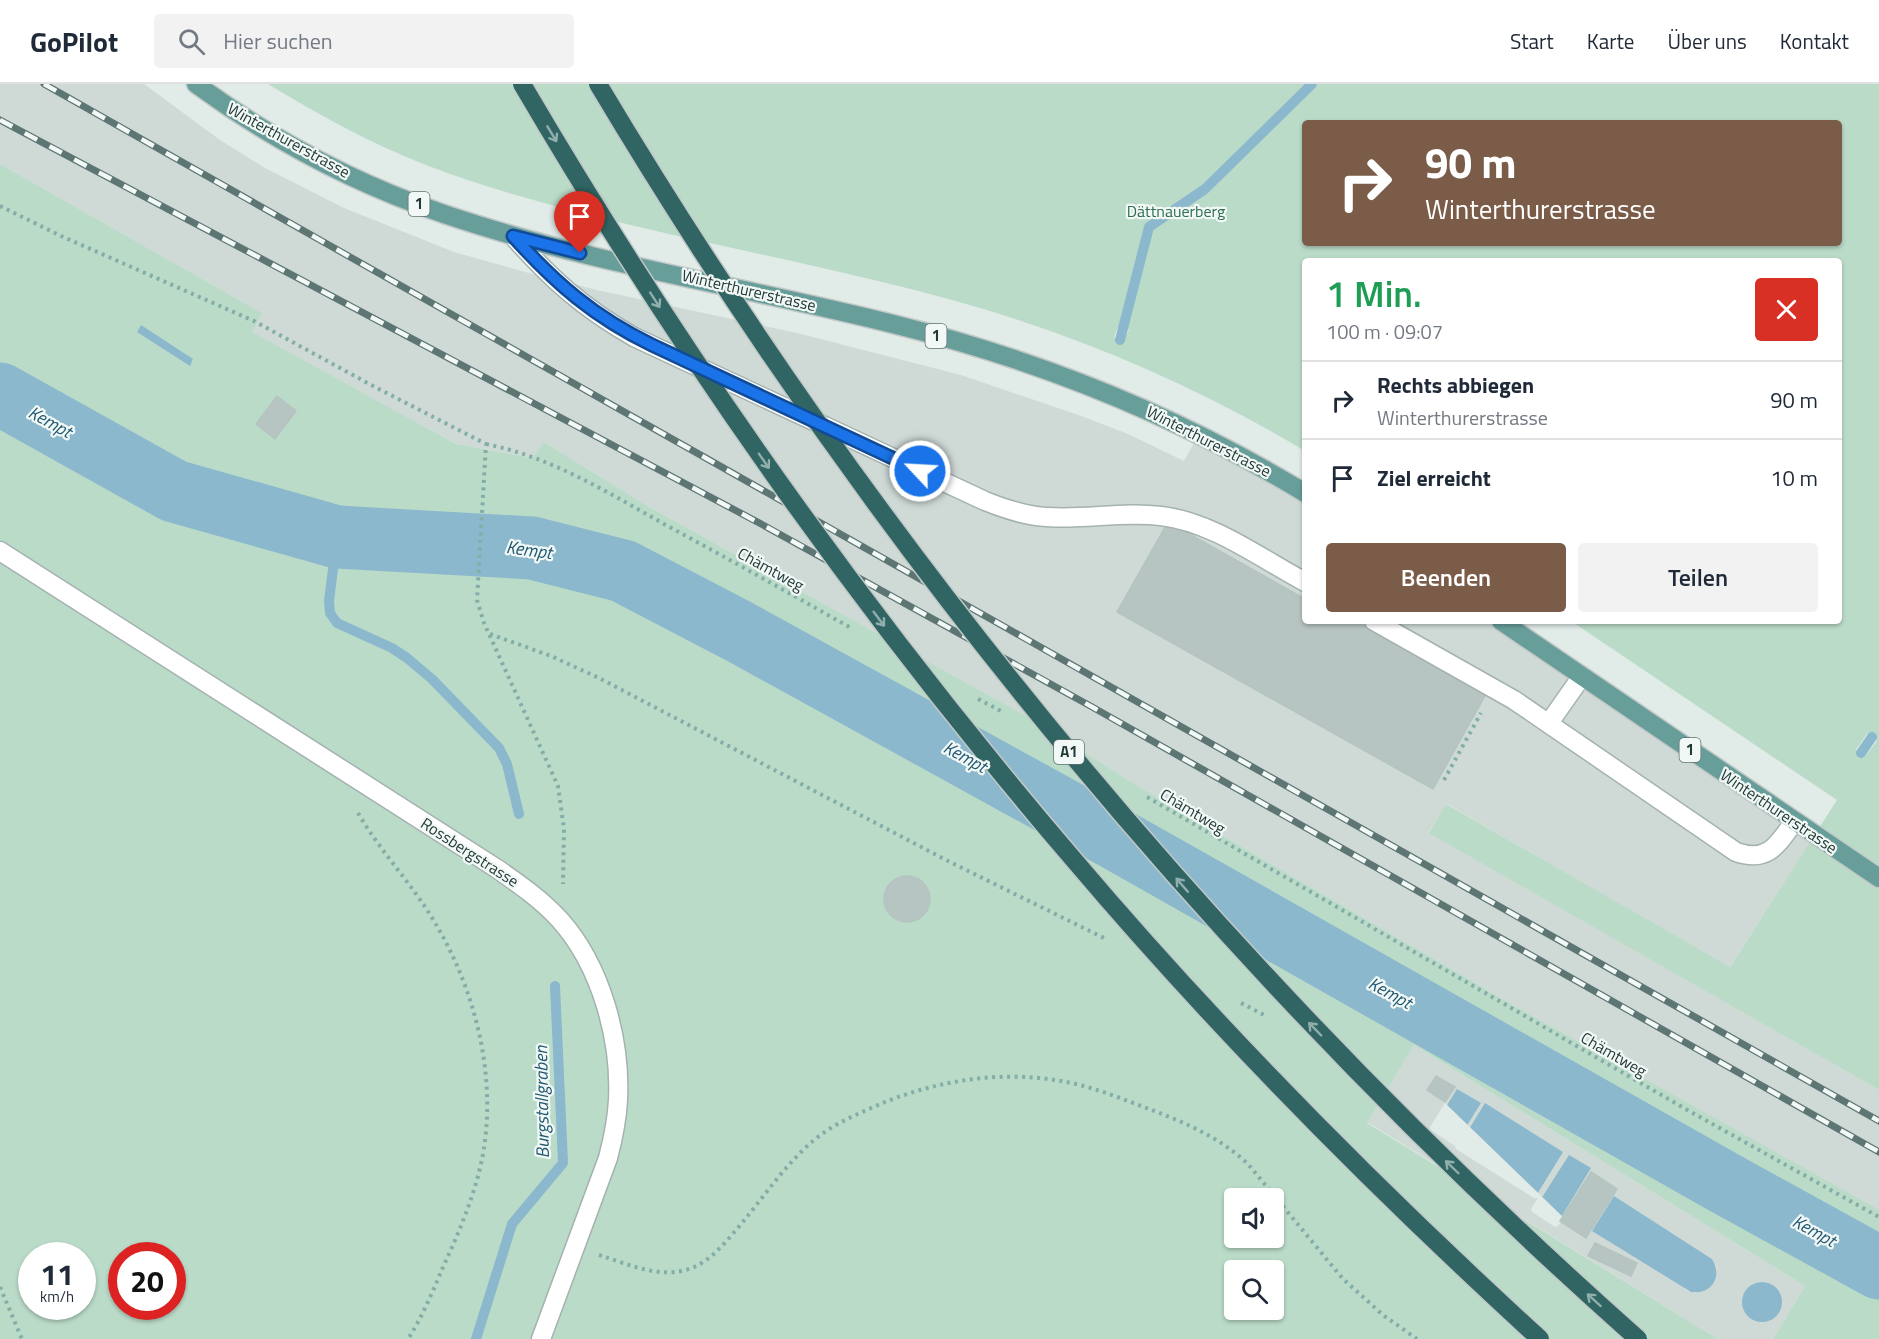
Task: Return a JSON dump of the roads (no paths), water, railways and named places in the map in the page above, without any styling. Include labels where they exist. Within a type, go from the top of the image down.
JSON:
[{"type":"highway","points":[[522,84],[623,250],[728,411],[838,565],[991,761],[1137,933],[1267,1073],[1401,1209],[1540,1339]]},
{"type":"highway","name":"A1","points":[[598,84],[718,278],[830,441],[947,600],[1064,747],[1187,890],[1322,1036],[1480,1194],[1638,1339]]},
{"type":"main road","name":"Winterthurerstrasse","points":[[196,84],[251,123],[304,152],[358,178],[443,213],[513,236],[580,253],[899,325],[1035,365],[1167,419],[1302,491]]},
{"type":"main road","name":"Winterthurerstrasse","points":[[1505,624],[1879,878]]},
{"type":"street","points":[[513,236],[571,295],[634,337],[985,501],[1009,510],[1047,518],[1135,514],[1173,518],[1196,524],[1220,535],[1302,580]]},
{"type":"street","name":"Rossbergstrasse","points":[[0,551],[496,868],[534,895],[560,920],[578,944],[593,972],[604,1000],[613,1036],[618,1100],[615,1129],[608,1158],[541,1339]]},
{"type":"street","points":[[1379,624],[1495,689],[1549,723],[1736,852],[1755,856],[1768,852],[1794,822]]},
{"type":"street","points":[[1549,723],[1582,676]]},
{"type":"water","points":[[141,325],[193,359],[190,366],[137,332]]},
{"type":"water","points":[[1457,1089],[1481,1103],[1456,1143],[1433,1128]]},
{"type":"water","points":[[1485,1103],[1563,1152],[1536,1196],[1458,1147]]},
{"type":"water","points":[[1569,1155],[1591,1168],[1557,1224],[1534,1210]]},
{"type":"water","points":[[1614,1196],[1712,1259],[1716,1272],[1714,1283],[1705,1290],[1691,1292],[1592,1231]]},
{"type":"water","points":[[1762,1282],[1776,1288],[1782,1302],[1776,1316],[1762,1322],[1748,1316],[1742,1302],[1748,1288]]},
{"type":"waterway","points":[[1120,340],[1149,227],[1205,189],[1312,84]]},
{"type":"waterway","name":"Kempt","points":[[0,394],[174,491],[337,537],[532,548],[623,571],[740,632],[1118,840],[1879,1268]]},
{"type":"waterway","points":[[337,537],[329,601],[330,613],[337,623],[392,648],[407,658],[432,679],[499,748],[507,764],[519,814]]},
{"type":"waterway","points":[[1861,753],[1872,737]]},
{"type":"waterway","name":"Burgstallgraben","points":[[476,1339],[512,1224],[563,1163],[555,986]]},
{"type":"railway","points":[[44,84],[1879,1121]]},
{"type":"railway","points":[[0,120],[763,525],[1094,708],[1879,1152]]},
{"type":"park label","name":"Dättnauerberg","points":[[1176,211]]}]
